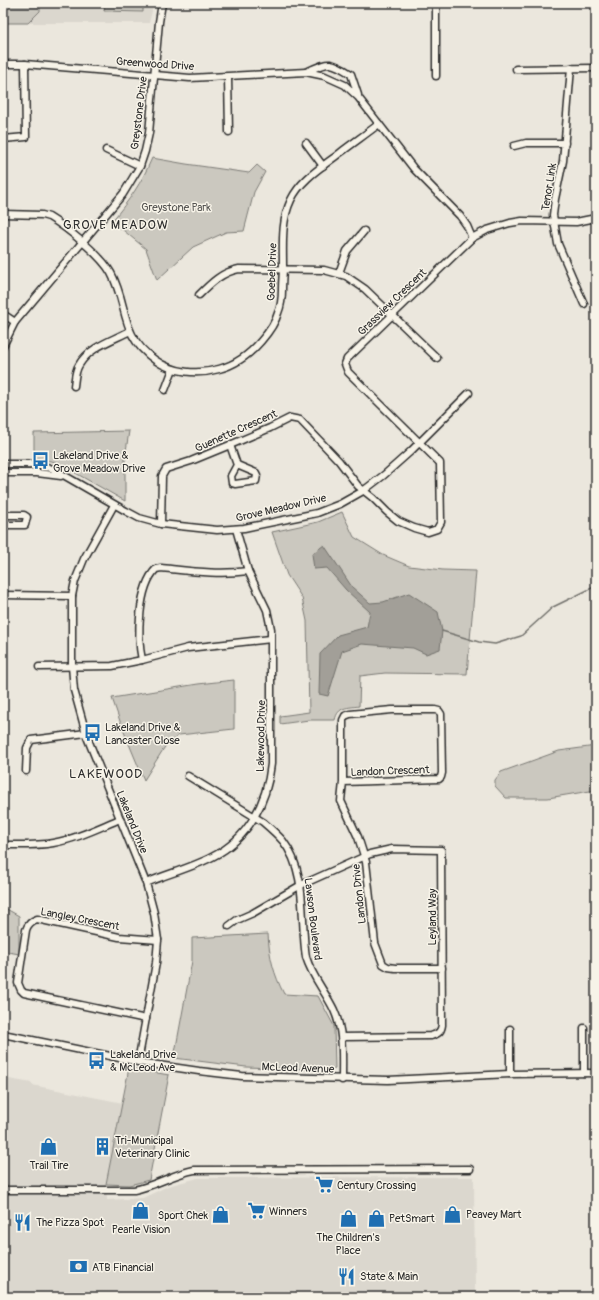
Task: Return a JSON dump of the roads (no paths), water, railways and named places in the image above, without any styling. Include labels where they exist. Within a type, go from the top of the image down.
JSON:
[{"type":"street","name":"Greystone Drive","points":[[3,346],[15,322],[122,194],[140,166],[149,133],[162,3]]},
{"type":"street","points":[[436,3],[436,76]]},
{"type":"street","name":"Greenwood Drive","points":[[3,64],[25,64],[190,78],[306,72],[325,76],[345,85],[358,97],[414,169],[460,216],[467,226],[472,238]]},
{"type":"street","points":[[3,139],[26,137],[25,64]]},
{"type":"street","name":"Greenwood Drive","points":[[306,72],[324,64],[335,64],[351,74],[358,97]]},
{"type":"street","points":[[516,68],[596,68]]},
{"type":"street","name":"Tenor Link","points":[[571,68],[565,143],[555,199],[554,222],[558,244],[584,304]]},
{"type":"street","points":[[228,77],[229,132]]},
{"type":"street","name":"Goebel Drive","points":[[3,214],[42,215],[49,217],[102,260],[111,273],[118,290],[126,323],[134,338],[146,353],[162,365],[173,369],[192,372],[214,370],[232,364],[249,353],[267,334],[279,313],[282,302],[283,230],[287,208],[293,196],[301,185],[323,166],[379,124]]},
{"type":"street","points":[[306,143],[323,166]]},
{"type":"street","points":[[514,146],[526,143],[565,143]]},
{"type":"street","points":[[106,150],[140,166]]},
{"type":"street","name":"Grassview Crescent","points":[[420,442],[348,372],[345,364],[347,359],[472,238],[487,230],[522,221],[576,222],[596,218]]},
{"type":"street","points":[[339,273],[347,251],[364,231]]},
{"type":"street","points":[[200,295],[219,277],[231,270],[248,268],[283,268],[324,270],[339,273],[353,280],[365,289],[437,358]]},
{"type":"street","points":[[3,314],[15,322]]},
{"type":"street","points":[[74,386],[75,373],[78,365],[89,353],[130,331]]},
{"type":"street","points":[[165,390],[173,369]]},
{"type":"street","name":"Grove Meadow Drive","points":[[3,464],[37,464],[53,469],[139,518],[161,524],[217,530],[236,529],[317,513],[340,504],[363,491],[392,468],[469,393]]},
{"type":"street","name":"Guenette Crescent","points":[[161,524],[162,476],[166,469],[191,461],[230,445],[290,418],[297,418],[336,457],[355,483],[363,491]]},
{"type":"street","points":[[363,491],[398,521],[428,532],[437,529],[442,522],[441,468],[438,459],[420,442]]},
{"type":"street","points":[[230,445],[237,465]]},
{"type":"street","name":"Grove Meadow Drive","points":[[3,473],[51,474],[67,478]]},
{"type":"street","name":"Lakeland Drive","points":[[114,505],[79,570],[72,596],[72,666],[74,690],[86,733],[146,882],[154,914],[158,940],[156,964],[138,1062]]},
{"type":"street","points":[[3,515],[24,515],[27,517],[25,525],[3,525]]},
{"type":"street","name":"Lakewood Drive","points":[[146,882],[211,858],[229,847],[239,838],[254,817],[266,794],[270,779],[272,639],[267,610],[248,571],[236,529]]},
{"type":"street","points":[[142,660],[139,646],[141,606],[149,581],[156,569],[161,568],[210,573],[234,573],[248,571]]},
{"type":"street","points":[[3,595],[72,596]]},
{"type":"street","points":[[39,667],[112,666],[188,648],[272,639]]},
{"type":"street","name":"Landon Crescent","points":[[343,782],[439,779],[442,774],[441,714],[439,711],[392,710],[350,714],[344,718]]},
{"type":"street","name":"Landon Drive","points":[[344,718],[342,801],[364,856],[369,883],[375,943],[383,964],[388,967],[395,968],[442,968]]},
{"type":"street","points":[[26,771],[27,748],[31,740],[86,733]]},
{"type":"street","name":"Lawson Boulevard","points":[[188,776],[254,817],[273,831],[283,841],[292,858],[301,885],[306,957],[316,981],[333,1009],[342,1037],[342,1080]]},
{"type":"street","points":[[3,845],[32,845],[54,842],[120,819]]},
{"type":"street","name":"Leyland Way","points":[[229,926],[237,920],[253,913],[301,885],[364,856],[392,849],[441,850],[442,1025],[440,1033],[431,1036],[342,1037]]},
{"type":"street","name":"Langley Crescent","points":[[146,1019],[24,993],[19,986],[18,979],[26,930],[30,922],[37,919],[119,937],[158,940]]},
{"type":"street","points":[[584,1028],[584,1073]]},
{"type":"street","points":[[510,1029],[510,1074]]},
{"type":"street","name":"McLeod Avenue","points":[[3,1034],[138,1062],[242,1076],[342,1080],[411,1080],[510,1074],[596,1073]]},
{"type":"street","points":[[3,1190],[134,1190],[151,1186],[181,1173],[201,1170],[470,1169]]},
{"type":"waterway","points":[[442,631],[479,642],[495,644],[521,636],[553,607],[596,586]]},
{"type":"place","name":"Lakeland Drive & Grove Meadow Drive","points":[[40,461]]},
{"type":"place","name":"Lakeland Drive & Lancaster Close","points":[[92,733]]},
{"type":"place","name":"Lakeland Drive & McLeod Ave","points":[[97,1060]]},
{"type":"place","name":"Tri-Municipal Veterinary Clinic","points":[[102,1146]]},
{"type":"place","name":"Trail Tire","points":[[49,1147]]},
{"type":"place","name":"Century Crossing","points":[[324,1185]]},
{"type":"place","name":"Pearle Vision","points":[[141,1211]]},
{"type":"place","name":"Winners","points":[[256,1211]]},
{"type":"place","name":"Peavey Mart","points":[[453,1214]]},
{"type":"place","name":"Sport Chek","points":[[221,1215]]},
{"type":"place","name":"PetSmart","points":[[376,1218]]},
{"type":"place","name":"The Children's Place","points":[[348,1219]]},
{"type":"place","name":"The Pizza Spot","points":[[23,1222]]},
{"type":"place","name":"ATB Financial","points":[[79,1267]]},
{"type":"place","name":"State & Main","points":[[347,1276]]},
{"type":"district","name":"GROVE MEADOW","points":[[116,225]]},
{"type":"district","name":"LAKEWOOD","points":[[106,774]]},
{"type":"park label","name":"Greystone Park","points":[[176,207]]}]
